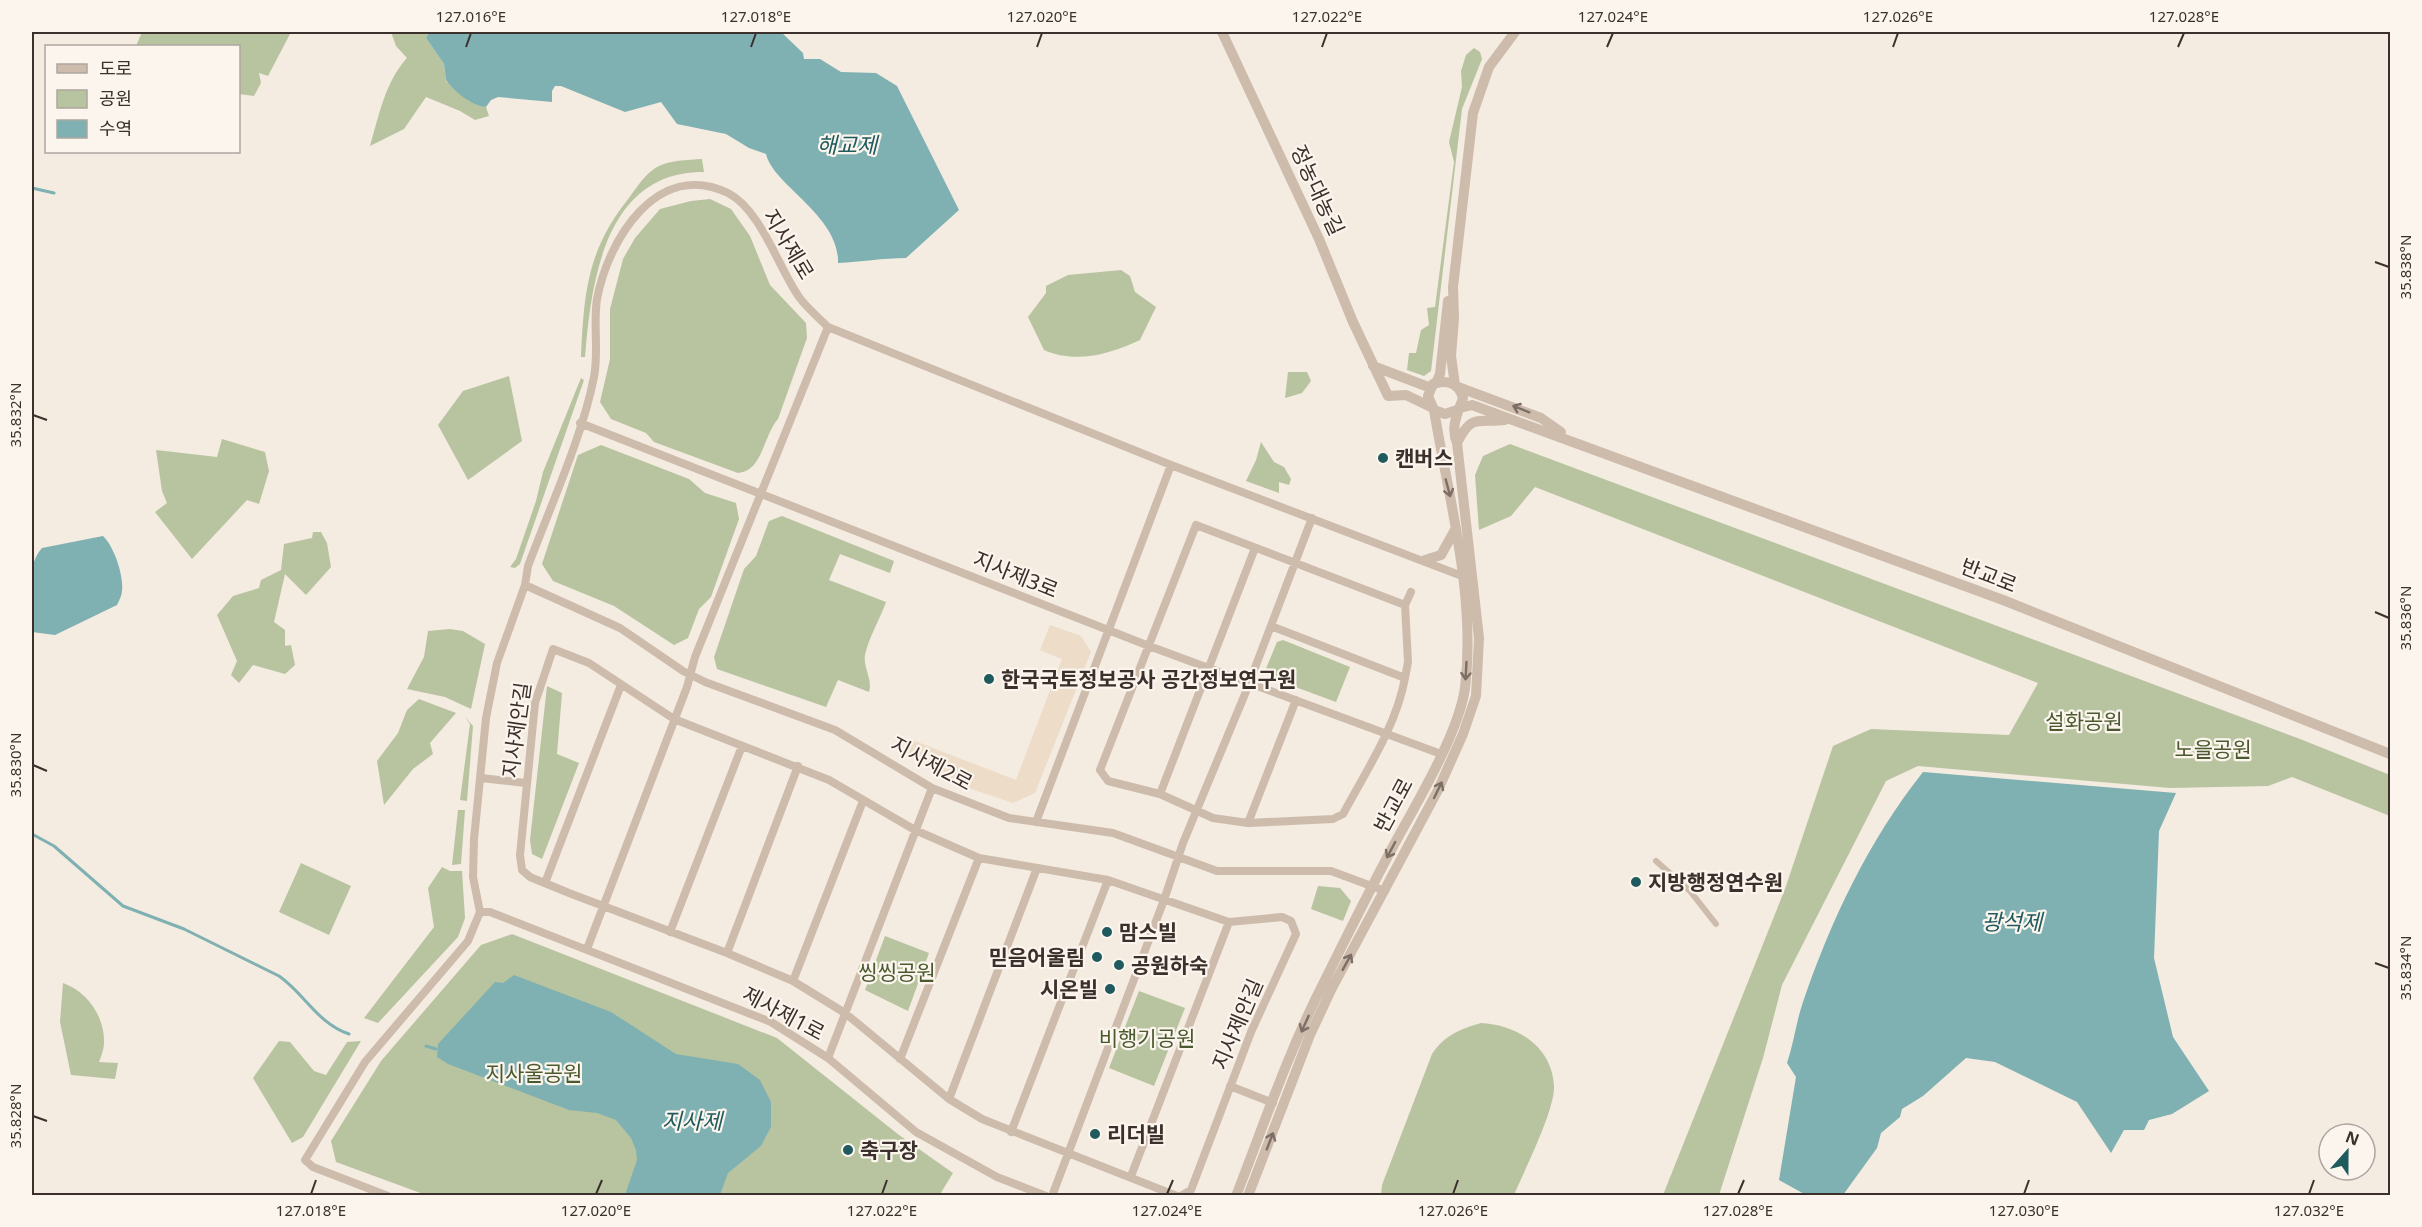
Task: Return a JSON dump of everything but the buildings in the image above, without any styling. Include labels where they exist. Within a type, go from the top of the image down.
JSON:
[{"type":"street","name":"정농대농길","points":[[1222,32],[1319,239],[1386,392]]},
{"type":"street","points":[[1386,392],[1406,395],[1445,414],[1458,409],[1463,398],[1456,386],[1451,356],[1454,318],[1453,287],[1473,113],[1488,67],[1515,32]]},
{"type":"street","name":"지사제로","points":[[480,912],[473,877],[486,718],[492,684],[525,585],[528,566],[580,423],[594,375],[597,301],[602,280],[629,223],[660,194],[681,186],[706,185],[729,194],[742,205],[753,216],[800,298],[828,327],[1172,465],[1462,576]]},
{"type":"street","points":[[1433,408],[1428,396],[1440,374],[1449,292],[1453,287]]},
{"type":"street","points":[[587,949],[691,675],[695,657],[828,327]]},
{"type":"street","points":[[1373,366],[1403,380],[1434,386],[1446,382],[1456,386]]},
{"type":"street","points":[[1386,392],[1403,380]]},
{"type":"street","name":"반교로","points":[[1456,386],[1541,418],[1571,439]]},
{"type":"street","name":"반교로","points":[[1248,1196],[1310,1035],[1332,988],[1452,760],[1476,696],[1479,638],[1457,443],[1453,434],[1458,409],[1472,405],[1571,439],[2003,600],[2391,754]]},
{"type":"street","name":"반교로","points":[[1236,1196],[1323,984],[1441,754],[1464,690],[1468,632],[1462,576],[1456,528],[1433,408]]},
{"type":"street","points":[[1457,443],[1472,422],[1479,419],[1511,419]]},
{"type":"street","name":"지사제3로","points":[[580,423],[1149,646],[1441,754]]},
{"type":"street","points":[[1036,822],[1172,465]]},
{"type":"street","points":[[1052,1196],[1066,1153],[1180,857],[1182,843],[1249,682],[1312,518]]},
{"type":"street","points":[[1405,605],[1196,525],[1100,771],[1108,781],[1160,794],[1213,818],[1248,823],[1333,819],[1343,814],[1386,735],[1398,707],[1408,662],[1405,605],[1410,592]]},
{"type":"street","points":[[1425,560],[1441,555],[1456,528]]},
{"type":"street","points":[[1160,794],[1255,548]]},
{"type":"street","name":"지사제2로","points":[[525,585],[620,628],[691,675],[835,730],[932,788],[1009,818],[1113,833],[1217,871],[1331,871],[1385,891]]},
{"type":"street","points":[[1271,626],[1405,678]]},
{"type":"street","name":"지사제안길","points":[[553,649],[589,663],[674,719],[798,766],[836,783],[915,830],[979,858],[1108,880],[1229,922],[1282,917],[1291,921],[1296,934],[1230,1086],[1191,1190],[1179,1196],[982,1119],[949,1099],[845,1013],[793,981],[530,877],[522,870],[520,855],[535,703],[553,649]]},
{"type":"street","points":[[545,883],[621,685]]},
{"type":"street","points":[[1248,823],[1296,700]]},
{"type":"street","points":[[670,932],[742,746]]},
{"type":"street","points":[[727,953],[798,766]]},
{"type":"street","points":[[481,778],[526,783]]},
{"type":"street","points":[[828,1058],[932,788]]},
{"type":"street","points":[[793,981],[863,801]]},
{"type":"street","points":[[900,1059],[979,858]]},
{"type":"street","points":[[1656,861],[1690,891],[1716,924]]},
{"type":"street","points":[[949,1099],[1036,868]]},
{"type":"street","points":[[1011,1132],[1108,880]]},
{"type":"street","points":[[388,1196],[323,1171],[305,1160],[375,1049],[468,941],[480,912]]},
{"type":"street","name":"제사제1로","points":[[480,912],[490,912],[754,1014],[792,1034],[828,1058],[916,1132],[988,1173],[1046,1196]]},
{"type":"street","name":"지사제안길","points":[[1131,1176],[1229,922]]},
{"type":"street","points":[[1230,1086],[1273,1103]]},
{"type":"green space","points":[[142,32],[291,32],[268,76],[259,73],[261,83],[254,96],[240,94],[240,45],[136,45]]},
{"type":"green space","points":[[391,32],[429,32],[426,38],[444,64],[446,81],[469,101],[486,107],[489,116],[475,120],[426,97],[404,129],[370,146],[388,88],[399,67],[407,58],[396,46]]},
{"type":"green space","points":[[1474,48],[1480,52],[1482,59],[1462,109],[1431,371],[1424,376],[1407,370],[1409,353],[1416,353],[1421,330],[1429,325],[1427,308],[1435,307],[1454,162],[1449,142],[1462,87],[1461,71],[1466,55]]},
{"type":"green space","points":[[702,159],[704,172],[671,177],[644,190],[624,210],[610,236],[599,265],[592,296],[585,357],[581,357],[586,292],[590,273],[604,236],[615,217],[642,181],[657,167],[673,162]]},
{"type":"green space","points":[[710,199],[731,209],[750,236],[770,285],[806,323],[807,338],[778,419],[758,460],[746,471],[738,473],[654,442],[646,433],[611,419],[600,402],[610,359],[610,309],[623,259],[635,238],[660,209]]},
{"type":"green space","points":[[1121,270],[1130,276],[1135,292],[1156,307],[1140,340],[1105,353],[1080,357],[1044,350],[1028,317],[1046,293],[1046,286],[1068,275]]},
{"type":"green space","points":[[1288,372],[1307,372],[1311,381],[1302,393],[1285,398]]},
{"type":"green space","points":[[509,376],[522,441],[468,480],[438,425],[463,391]]},
{"type":"green space","points":[[581,378],[584,380],[520,564],[515,568],[510,567],[516,559],[536,501],[543,472]]},
{"type":"green space","points":[[222,439],[265,452],[269,471],[259,504],[247,500],[192,559],[155,512],[167,503],[162,491],[156,450],[217,457]]},
{"type":"green space","points":[[1261,442],[1274,462],[1284,467],[1291,479],[1289,485],[1279,482],[1279,493],[1246,481]]},
{"type":"green space","name":"설화공원","points":[[1510,444],[2300,739],[2390,775],[2390,816],[2292,777],[2268,786],[2170,788],[1918,766],[1886,781],[1782,985],[1763,1058],[1719,1195],[1663,1195],[1785,889],[1833,746],[1871,729],[2009,735],[2038,683],[1535,487],[1511,516],[1479,530],[1475,475],[1483,456]]},
{"type":"green space","points":[[601,445],[689,479],[705,493],[736,503],[739,519],[711,597],[699,609],[688,638],[674,645],[614,606],[553,581],[542,564],[578,455]]},
{"type":"green space","points":[[782,516],[894,561],[890,573],[840,554],[829,580],[886,602],[865,655],[870,683],[869,692],[838,680],[826,707],[717,669],[714,657],[744,569],[756,556],[769,521]]},
{"type":"green space","points":[[313,532],[321,532],[327,543],[331,567],[306,595],[285,574],[274,622],[285,630],[285,646],[291,645],[295,665],[285,674],[253,665],[239,683],[231,675],[237,661],[217,615],[233,596],[259,588],[261,580],[281,570],[284,544],[312,538]]},
{"type":"green space","points":[[450,629],[463,631],[485,644],[471,709],[445,697],[407,689],[424,657],[428,631]]},
{"type":"green space","points":[[1283,640],[1350,667],[1336,702],[1271,678],[1265,671],[1277,642]]},
{"type":"green space","points":[[547,686],[562,693],[557,754],[579,763],[542,859],[532,854],[530,840]]},
{"type":"green space","points":[[419,699],[456,713],[430,743],[433,754],[413,769],[384,805],[377,761],[398,733],[407,710]]},
{"type":"green space","points":[[465,717],[473,726],[467,801],[460,800],[470,724]]},
{"type":"green space","points":[[458,810],[465,810],[461,864],[452,865]]},
{"type":"green space","points":[[301,863],[351,886],[329,935],[279,912]]},
{"type":"green space","points":[[442,867],[450,871],[462,871],[465,918],[458,937],[378,1023],[364,1018],[434,927],[428,888]]},
{"type":"green space","points":[[1318,886],[1340,888],[1351,901],[1343,921],[1311,909]]},
{"type":"green space","name":"지사울공원","points":[[512,934],[777,1038],[899,1135],[953,1173],[939,1196],[426,1195],[336,1162],[331,1141],[381,1061],[481,945]]},
{"type":"green space","name":"씽씽공원","points":[[885,936],[929,953],[908,1011],[865,990]]},
{"type":"green space","points":[[63,983],[80,992],[98,1015],[104,1033],[103,1050],[99,1062],[118,1063],[115,1079],[71,1075],[60,1022]]},
{"type":"green space","name":"비행기공원","points":[[1139,991],[1185,1008],[1154,1086],[1109,1068]]},
{"type":"green space","points":[[1481,1023],[1507,1028],[1530,1040],[1540,1049],[1552,1072],[1554,1086],[1550,1110],[1514,1195],[1381,1195],[1382,1185],[1432,1054],[1453,1034]]},
{"type":"green space","points":[[279,1041],[290,1042],[314,1071],[326,1075],[347,1042],[361,1041],[303,1137],[292,1143],[253,1078]]},
{"type":"shaded area","points":[[1050,625],[1081,636],[1091,652],[1035,793],[1013,803],[954,783],[903,753],[907,744],[912,740],[1016,780],[1062,659],[1040,650]]},
{"type":"water","name":"해교제","points":[[429,32],[781,32],[803,53],[804,59],[820,59],[841,72],[876,73],[897,86],[959,210],[906,258],[838,263],[836,246],[829,230],[780,178],[766,154],[749,148],[726,134],[677,124],[661,102],[625,112],[561,86],[555,86],[552,91],[552,102],[498,97],[491,100],[486,107],[474,104],[463,97],[446,80],[444,64],[426,38]]},
{"type":"water","points":[[103,536],[120,570],[122,593],[117,605],[55,635],[32,632],[31,577],[36,556],[42,548]]},
{"type":"water","name":"광석제","points":[[1923,772],[2176,793],[2159,831],[2154,958],[2173,1037],[2209,1091],[2172,1114],[2149,1120],[2144,1130],[2124,1130],[2111,1153],[2077,1102],[1995,1062],[1966,1058],[1923,1096],[1902,1109],[1900,1117],[1881,1133],[1877,1148],[1843,1195],[1806,1195],[1779,1180],[1796,1077],[1787,1063],[1801,1010],[1826,941],[1853,882],[1885,825]]},
{"type":"water","name":"지사제","points":[[514,975],[611,1012],[676,1054],[738,1064],[760,1080],[771,1102],[771,1127],[761,1146],[728,1173],[720,1195],[625,1195],[637,1160],[636,1150],[631,1138],[616,1120],[597,1113],[569,1110],[448,1064],[437,1057],[438,1044],[495,982],[503,983]]},
{"type":"waterway","points":[[32,188],[54,193]]},
{"type":"waterway","points":[[32,834],[54,846],[123,906],[184,929],[279,976],[328,1023],[349,1034]]},
{"type":"waterway","points":[[426,1046],[436,1049]]},
{"type":"place","name":"캔버스","points":[[1383,458]]},
{"type":"place","name":"한국국토정보공사 공간정보연구원","points":[[989,679]]},
{"type":"place","name":"지방행정연수원","points":[[1636,882]]},
{"type":"place","name":"맘스빌","points":[[1107,932]]},
{"type":"place","name":"믿음어울림","points":[[1097,957]]},
{"type":"place","name":"공원하숙","points":[[1119,965]]},
{"type":"place","name":"시온빌","points":[[1110,989]]},
{"type":"place","name":"리더빌","points":[[1095,1134]]},
{"type":"place","name":"축구장","points":[[848,1150]]},
{"type":"park label","name":"노을공원","points":[[2213,749]]}]
